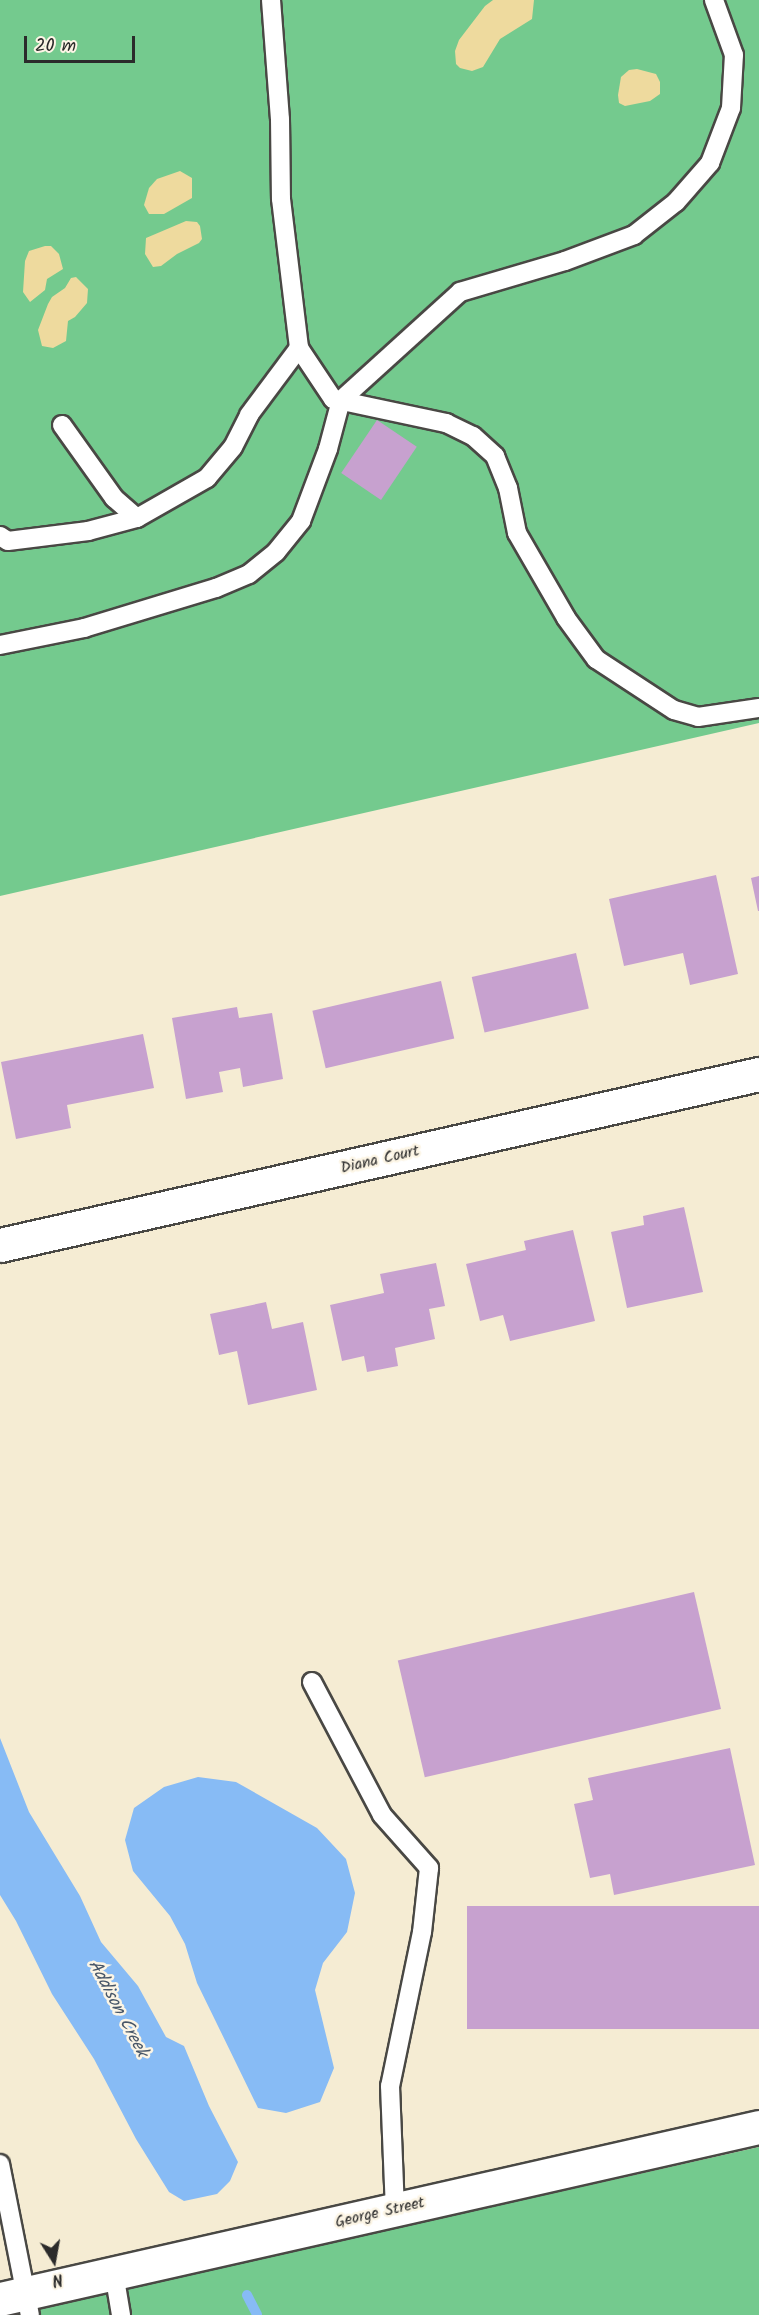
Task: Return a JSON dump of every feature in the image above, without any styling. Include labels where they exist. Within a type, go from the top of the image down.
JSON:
[{"type":"street","name":"Diana Court","points":[[0,1245],[759,1074]]},
{"type":"street","name":"George Street","points":[[19,2302],[114,2273],[759,2127]]},
{"type":"lane","points":[[271,0],[284,237],[299,348],[333,399],[446,423],[473,436],[495,456],[508,488],[517,533],[561,609],[596,659],[674,710],[698,717],[759,708]]},
{"type":"lane","points":[[0,645],[84,628],[216,588],[249,574],[276,552],[301,521],[328,449],[341,400],[460,292],[554,264],[634,235],[676,202],[710,163],[731,108],[734,55],[714,0]]},
{"type":"lane","points":[[0,536],[8,541],[88,531],[137,519],[207,478],[234,447],[249,415],[299,348]]},
{"type":"lane","points":[[62,425],[114,498],[137,519]]},
{"type":"lane","points":[[312,1682],[382,1815],[429,1868],[422,1932],[390,2086],[395,2210]]},
{"type":"lane","points":[[0,2164],[19,2302]]},
{"type":"lane","points":[[114,2273],[121,2315]]},
{"type":"green space","points":[[0,0],[759,0],[759,723],[0,896]]},
{"type":"green space","points":[[759,2147],[759,2315],[8,2315]]},
{"type":"sand","points":[[493,0],[534,0],[532,19],[500,39],[483,67],[472,71],[460,68],[456,64],[455,51],[459,40],[485,6]]},
{"type":"sand","points":[[637,69],[656,74],[660,82],[660,94],[650,101],[625,106],[619,103],[621,77],[629,70]]},
{"type":"sand","points":[[180,171],[192,178],[192,198],[164,214],[149,214],[144,205],[149,188],[157,179]]},
{"type":"sand","points":[[186,221],[197,222],[202,239],[161,266],[153,267],[145,254],[146,238]]},
{"type":"sand","points":[[51,246],[59,254],[63,269],[47,279],[45,290],[30,302],[23,292],[25,261],[29,251]]},
{"type":"sand","points":[[76,277],[88,289],[87,303],[75,317],[68,321],[66,341],[53,348],[42,346],[38,330],[48,304],[52,297],[65,288],[71,278]]},
{"type":"water","points":[[0,1738],[29,1812],[80,1896],[101,1942],[138,1986],[166,2037],[184,2046],[209,2106],[238,2162],[230,2181],[217,2194],[184,2201],[169,2192],[136,2139],[94,2059],[52,1994],[16,1921],[0,1895]]},
{"type":"water","points":[[198,1777],[236,1782],[317,1828],[346,1859],[355,1893],[347,1932],[323,1963],[315,1990],[334,2068],[320,2102],[286,2113],[258,2108],[197,1983],[185,1944],[170,1916],[133,1871],[125,1840],[134,1808],[164,1787]]},
{"type":"building","points":[[377,420],[417,447],[381,500],[341,473]]},
{"type":"building","points":[[716,875],[738,974],[690,985],[683,953],[624,966],[609,899]]},
{"type":"building","points":[[759,876],[759,911],[758,911],[751,878]]},
{"type":"building","points":[[576,953],[589,1009],[485,1033],[472,977]]},
{"type":"building","points":[[441,981],[454,1038],[326,1068],[312,1011]]},
{"type":"building","points":[[237,1007],[239,1018],[272,1013],[283,1079],[243,1087],[240,1068],[219,1072],[223,1092],[186,1099],[172,1018]]},
{"type":"building","points":[[143,1034],[154,1088],[67,1105],[71,1128],[16,1139],[1,1062]]},
{"type":"building","points":[[684,1207],[703,1292],[627,1308],[611,1232],[644,1225],[643,1216]]},
{"type":"building","points":[[573,1230],[595,1321],[510,1341],[503,1315],[480,1321],[466,1264],[526,1250],[524,1241]]},
{"type":"building","points":[[436,1263],[445,1306],[429,1309],[435,1339],[395,1348],[398,1366],[367,1372],[364,1356],[342,1361],[330,1305],[384,1293],[380,1274]]},
{"type":"building","points":[[266,1302],[272,1329],[303,1322],[317,1390],[248,1405],[237,1351],[219,1355],[210,1314]]},
{"type":"building","points":[[694,1592],[721,1709],[425,1777],[398,1660]]},
{"type":"building","points":[[730,1748],[755,1865],[614,1895],[610,1874],[590,1878],[574,1804],[593,1800],[588,1778]]},
{"type":"building","points":[[467,1906],[759,1906],[759,2029],[467,2029]]},
{"type":"waterway","name":"Addison Creek","points":[[247,2295],[257,2315]]}]
